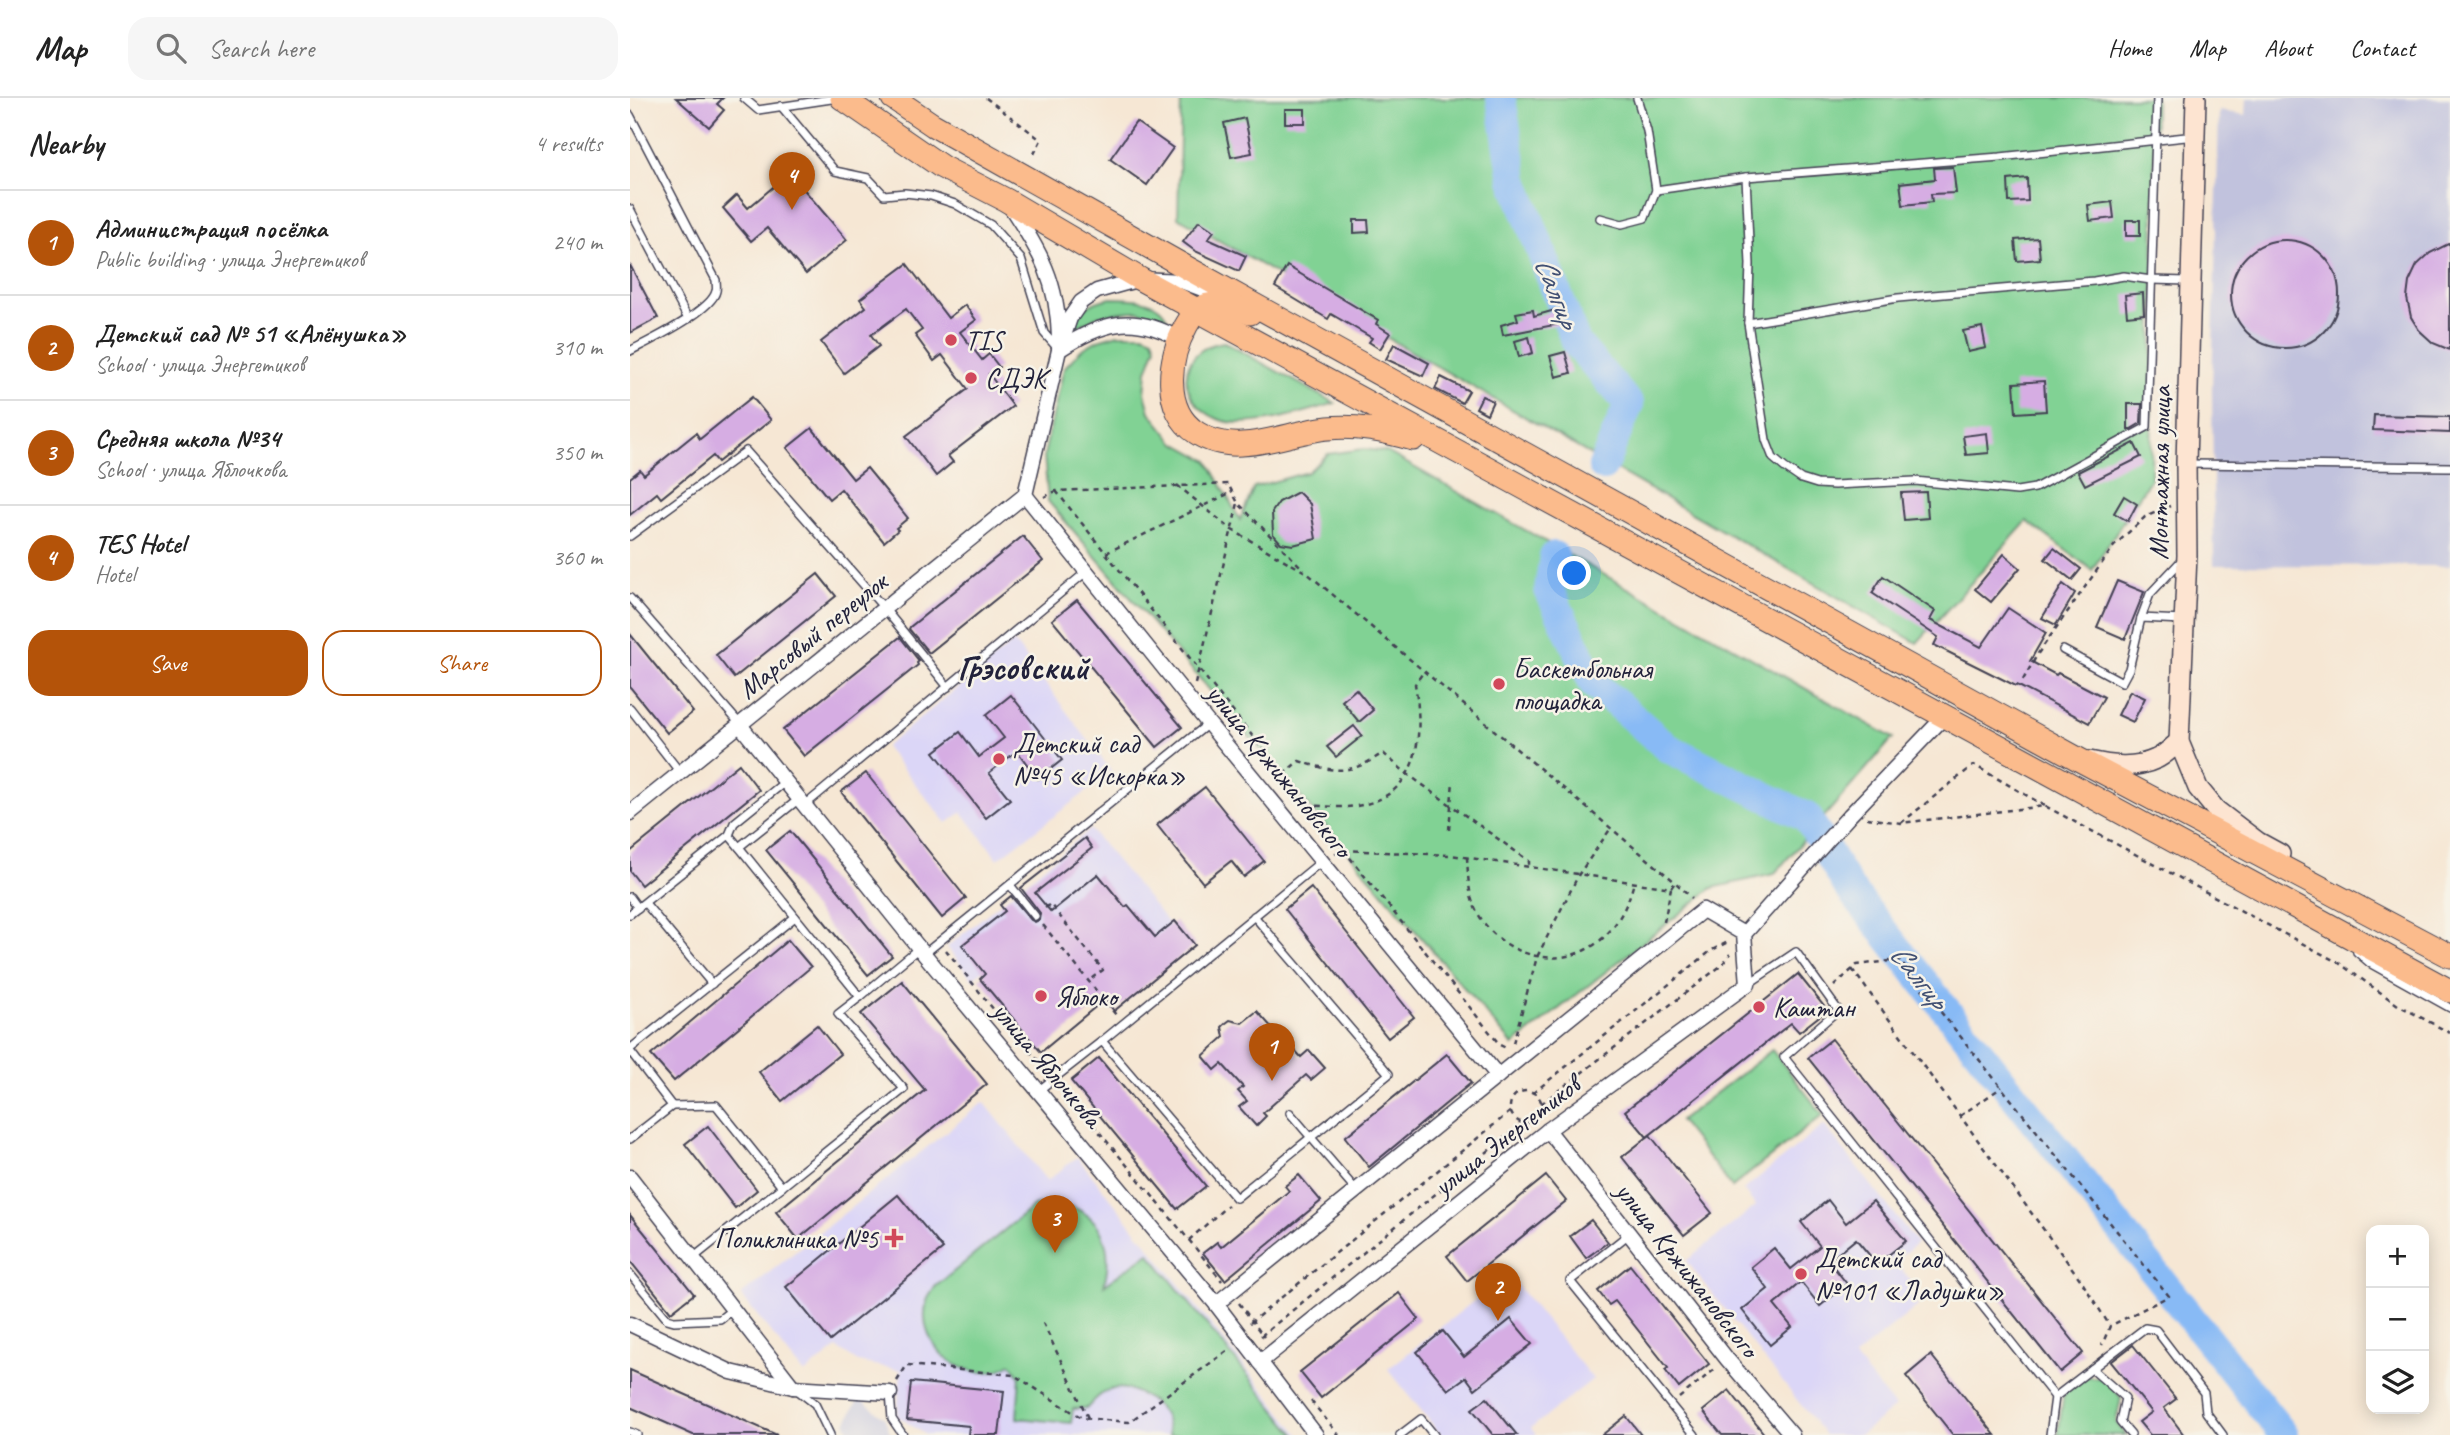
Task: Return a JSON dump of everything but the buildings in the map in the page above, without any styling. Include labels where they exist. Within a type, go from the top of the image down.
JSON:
[{"type":"main road","points":[[840,98],[942,167],[1006,200],[1140,279],[1943,718],[2450,991]]},
{"type":"main road","points":[[893,98],[933,125],[1361,364],[2078,759],[2443,951]]},
{"type":"main road","points":[[1361,364],[1244,311],[1215,304],[1196,310],[1179,339],[1171,379],[1180,415],[1196,432],[1211,439],[1254,444],[1304,431],[1351,427],[1388,432],[1449,448]]},
{"type":"street","name":"Монтажная улица","points":[[2179,741],[2187,555],[2186,464],[2196,98]]},
{"type":"street","points":[[1006,200],[1045,263],[1058,311],[1059,350]]},
{"type":"street","points":[[1029,499],[1059,350],[1070,317],[1081,302],[1097,291],[1140,279],[1181,281],[1244,311]]},
{"type":"street","points":[[1059,350],[1084,333],[1106,325],[1128,323],[1150,326],[1179,339]]},
{"type":"street","name":"улица Кржижановского","points":[[1029,499],[1208,723],[1498,1076]]},
{"type":"street","name":"Марсовый переулок","points":[[630,813],[884,608],[1029,499]]},
{"type":"street","points":[[1748,984],[1744,934],[1850,815],[1943,718]]},
{"type":"street","name":"улица Яблочкова","points":[[740,725],[922,951],[1216,1304],[1316,1435]]},
{"type":"street","points":[[2078,759],[2113,766],[2138,764],[2158,759],[2179,741],[2198,788],[2216,810],[2258,842],[2395,915],[2443,951]]},
{"type":"street","points":[[1703,910],[1744,934]]},
{"type":"street","name":"улица Энергетиков","points":[[1216,1304],[1703,910]]},
{"type":"street","name":"улица Энергетиков","points":[[1260,1362],[1548,1130],[1748,984]]},
{"type":"street","name":"улица Кржижановского","points":[[1548,1130],[1727,1359],[1792,1435]]},
{"type":"street","points":[[630,1177],[793,1387]]},
{"type":"street","points":[[630,1324],[732,1372],[793,1387],[890,1393]]},
{"type":"lane","points":[[744,98],[758,110],[840,98]]},
{"type":"lane","points":[[1600,218],[1622,224],[1645,218],[1656,190],[1647,131],[1637,98]]},
{"type":"lane","points":[[1746,177],[1750,264],[1748,323],[1766,440],[1773,458],[1801,479],[1834,485],[1914,481],[2017,491],[2035,488],[2147,427],[2157,98]]},
{"type":"lane","points":[[780,106],[835,171],[868,178],[884,195],[905,193],[943,200],[991,225],[1021,259],[1044,333],[1059,350]]},
{"type":"lane","points":[[630,115],[716,280],[717,290],[712,299],[688,319],[630,351]]},
{"type":"lane","points":[[1656,190],[1746,177],[2156,142],[2195,136]]},
{"type":"lane","points":[[630,209],[688,319]]},
{"type":"lane","points":[[1748,323],[1898,298],[2124,276],[2192,281]]},
{"type":"lane","points":[[630,537],[746,451],[884,608],[948,687]]},
{"type":"lane","points":[[2186,464],[2450,467]]},
{"type":"lane","points":[[2063,650],[2122,682],[2129,669],[2141,618],[2150,594],[2187,555]]},
{"type":"lane","points":[[739,847],[802,802],[948,687],[1086,572]]},
{"type":"lane","points":[[630,598],[740,725]]},
{"type":"lane","points":[[2141,618],[2183,620]]},
{"type":"lane","points":[[630,708],[679,772]]},
{"type":"lane","points":[[693,1258],[904,1089],[838,1014],[922,951],[940,942],[1208,723]]},
{"type":"lane","points":[[630,914],[729,835],[734,823],[786,782]]},
{"type":"lane","points":[[729,835],[860,997]]},
{"type":"lane","points":[[1035,1087],[1054,1078],[1102,1041],[1323,860]]},
{"type":"lane","points":[[1010,885],[1035,916]]},
{"type":"lane","points":[[630,897],[641,905],[712,984]]},
{"type":"lane","points":[[1102,1041],[1236,1198],[1389,1073],[1254,916]]},
{"type":"lane","points":[[672,1106],[630,1050],[795,917]]},
{"type":"lane","points":[[2325,923],[2371,964],[2450,1008]]},
{"type":"lane","points":[[1748,984],[1796,951],[1838,1010],[1784,1057],[2055,1397]]},
{"type":"lane","points":[[630,1139],[672,1106],[716,1105],[782,1187]]},
{"type":"lane","points":[[1290,1113],[1356,1191]]},
{"type":"lane","points":[[1629,1234],[1570,1281],[1695,1435]]},
{"type":"lane","points":[[630,1274],[667,1319],[720,1319],[733,1309]]},
{"type":"lane","points":[[2050,1435],[2055,1397],[2144,1328],[2156,1331],[2204,1393],[2206,1412],[2223,1435]]},
{"type":"lane","points":[[2092,1368],[2125,1398],[2120,1422],[2130,1435]]},
{"type":"lane","points":[[793,1387],[815,1404],[830,1435]]},
{"type":"lane","points":[[890,1393],[892,1419],[903,1435]]},
{"type":"lane","points":[[1400,1435],[1421,1419],[1434,1435]]},
{"type":"lane","points":[[630,1432],[637,1435]]},
{"type":"path","points":[[986,98],[1041,140],[1031,158]]},
{"type":"path","points":[[1029,499],[1056,491],[1228,484],[1238,503],[1307,573],[1675,882],[1703,910]]},
{"type":"path","points":[[1177,485],[1232,530],[1307,573]]},
{"type":"path","points":[[1056,491],[1500,1045],[1511,1050]]},
{"type":"path","points":[[1105,553],[1232,492]]},
{"type":"path","points":[[2023,680],[2037,655],[2114,546],[2145,517],[2186,498]]},
{"type":"path","points":[[1191,699],[1238,503]]},
{"type":"path","points":[[1307,805],[1362,805],[1383,797],[1399,784],[1412,764],[1419,743],[1415,684],[1424,671]]},
{"type":"path","points":[[1283,774],[1299,761],[1342,771],[1364,765],[1383,753],[1406,773],[1529,861],[1529,866]]},
{"type":"path","points":[[1901,823],[1974,765],[2045,806],[2339,963],[2398,1005],[2450,1033]]},
{"type":"path","points":[[1449,830],[1453,781]]},
{"type":"path","points":[[1850,815],[1901,823],[2045,806]]},
{"type":"path","points":[[1511,1050],[1537,957],[1579,874],[1611,828]]},
{"type":"path","points":[[1323,860],[1343,850],[1467,857],[1671,888]]},
{"type":"path","points":[[1467,857],[1473,904],[1484,923],[1496,939],[1518,951],[1537,957],[1557,957],[1583,950],[1602,938],[1617,921],[1630,899],[1634,882]]},
{"type":"path","points":[[1664,923],[1671,888],[1675,882]]},
{"type":"path","points":[[1049,904],[1102,970],[1088,981]]},
{"type":"path","points":[[1035,916],[1116,1015]]},
{"type":"path","points":[[1533,1093],[1712,950],[1744,934]]},
{"type":"path","points":[[1541,1104],[1722,965],[1744,934]]},
{"type":"path","points":[[940,942],[994,1010],[1189,1240],[1273,1350]]},
{"type":"path","points":[[1826,993],[1857,965],[1899,960],[2169,1296],[2110,1326],[2092,1368]]},
{"type":"path","points":[[1852,968],[2080,1279],[2110,1326]]},
{"type":"path","points":[[1511,1050],[1521,1041]]},
{"type":"path","points":[[1035,1087],[1047,1071]]},
{"type":"path","points":[[1960,1116],[2002,1087]]},
{"type":"path","points":[[1525,1091],[1538,1097],[1541,1104],[1539,1116],[1530,1122],[1524,1122],[1515,1118],[1510,1104],[1515,1095],[1525,1091]]},
{"type":"path","points":[[1244,1339],[1252,1320],[1511,1111]]},
{"type":"path","points":[[890,1393],[907,1365],[1014,1375],[1082,1418],[1129,1422],[1244,1339],[1263,1336],[1524,1122]]},
{"type":"path","points":[[1189,1240],[1236,1198]]},
{"type":"path","points":[[1043,1324],[1088,1419]]},
{"type":"path","points":[[1671,1405],[1727,1359]]},
{"type":"path","points":[[1305,1393],[1339,1435]]},
{"type":"shaded area","points":[[2247,98],[2450,98],[2450,566],[2214,565],[2212,390],[2219,111],[2246,115]]},
{"type":"shaded area","name":"Детский сад №45 «Искорка»","points":[[1014,642],[1112,772],[998,859],[962,812],[947,823],[885,747]]},
{"type":"shaded area","points":[[1090,829],[1171,926],[1115,972],[1035,927],[972,979],[947,947]]},
{"type":"shaded area","points":[[984,1102],[1047,1181],[1077,1157],[1300,1435],[926,1435],[897,1416],[901,1370],[858,1362],[837,1348],[804,1374],[741,1295]]},
{"type":"shaded area","name":"Детский сад №101 «Ладушки»","points":[[1824,1125],[1917,1243],[1895,1261],[1915,1286],[1908,1292],[1919,1305],[1854,1357],[1895,1407],[1860,1435],[1825,1435],[1686,1261],[1756,1206],[1743,1190]]},
{"type":"shaded area","points":[[1508,1274],[1593,1379],[1531,1428],[1536,1435],[1441,1435],[1388,1369]]},
{"type":"shaded area","points":[[859,1398],[884,1417],[891,1435],[851,1435],[846,1423]]},
{"type":"green space","points":[[1181,98],[2155,98],[2151,478],[2092,570],[2027,521],[1917,643],[1178,217]]},
{"type":"green space","points":[[1111,298],[1151,303],[1163,312],[1167,319],[1138,311],[1121,312],[1098,316],[1074,326],[1079,314],[1088,306]]},
{"type":"green space","points":[[1118,334],[1143,334],[1153,338],[1156,346],[1147,371],[1145,393],[1150,412],[1174,442],[1208,461],[1240,520],[1254,487],[1308,472],[1328,454],[1364,449],[1387,452],[1893,738],[1774,874],[1712,888],[1513,1045],[1048,501],[1044,455],[1064,368],[1081,350],[1098,340]]},
{"type":"green space","points":[[1224,342],[1335,403],[1260,422],[1230,422],[1218,419],[1194,401],[1186,377],[1189,365],[1196,355],[1208,347]]},
{"type":"green space","points":[[1772,1050],[1823,1115],[1732,1187],[1680,1121]]},
{"type":"green space","points":[[1045,1203],[1077,1209],[1098,1227],[1107,1253],[1104,1285],[1149,1253],[1296,1435],[1169,1435],[1165,1418],[1159,1408],[1139,1394],[1116,1388],[1106,1391],[1087,1408],[1073,1409],[1071,1423],[1017,1418],[1020,1376],[1011,1364],[996,1371],[979,1372],[949,1360],[937,1349],[929,1335],[925,1319],[927,1301],[935,1287],[1034,1206]]},
{"type":"green space","points":[[2085,1376],[2106,1379],[2121,1398],[2116,1422],[2126,1435],[2058,1435],[2064,1392]]},
{"type":"waterway","name":"Салгир","points":[[1501,98],[1514,180],[1576,343],[1629,404],[1603,466]]},
{"type":"waterway","name":"Салгир","points":[[1554,556],[1549,590],[1594,684],[1668,748],[1807,817],[1849,888],[2284,1435]]},
{"type":"place","name":"TES Hotel","points":[[792,210]]},
{"type":"place","name":"TIS","points":[[951,340]]},
{"type":"place","name":"СДЭК","points":[[971,378]]},
{"type":"place","name":"Баскетбольная площадка","points":[[1499,684]]},
{"type":"place","name":"Детский сад №45 «Искорка»","points":[[999,759]]},
{"type":"place","name":"Яблоко","points":[[1041,996]]},
{"type":"place","name":"Каштан","points":[[1759,1007]]},
{"type":"place","name":"Администрация посёлка","points":[[1272,1081]]},
{"type":"place","name":"Поликлиника №5","points":[[894,1238]]},
{"type":"place","name":"Средняя школа №34","points":[[1055,1253]]},
{"type":"place","name":"Детский сад №101 «Ладушки»","points":[[1801,1274]]},
{"type":"place","name":"Детский сад № 51 «Алёнушка»","points":[[1498,1321]]},
{"type":"district","name":"Грэсовский","points":[[1023,667]]}]
